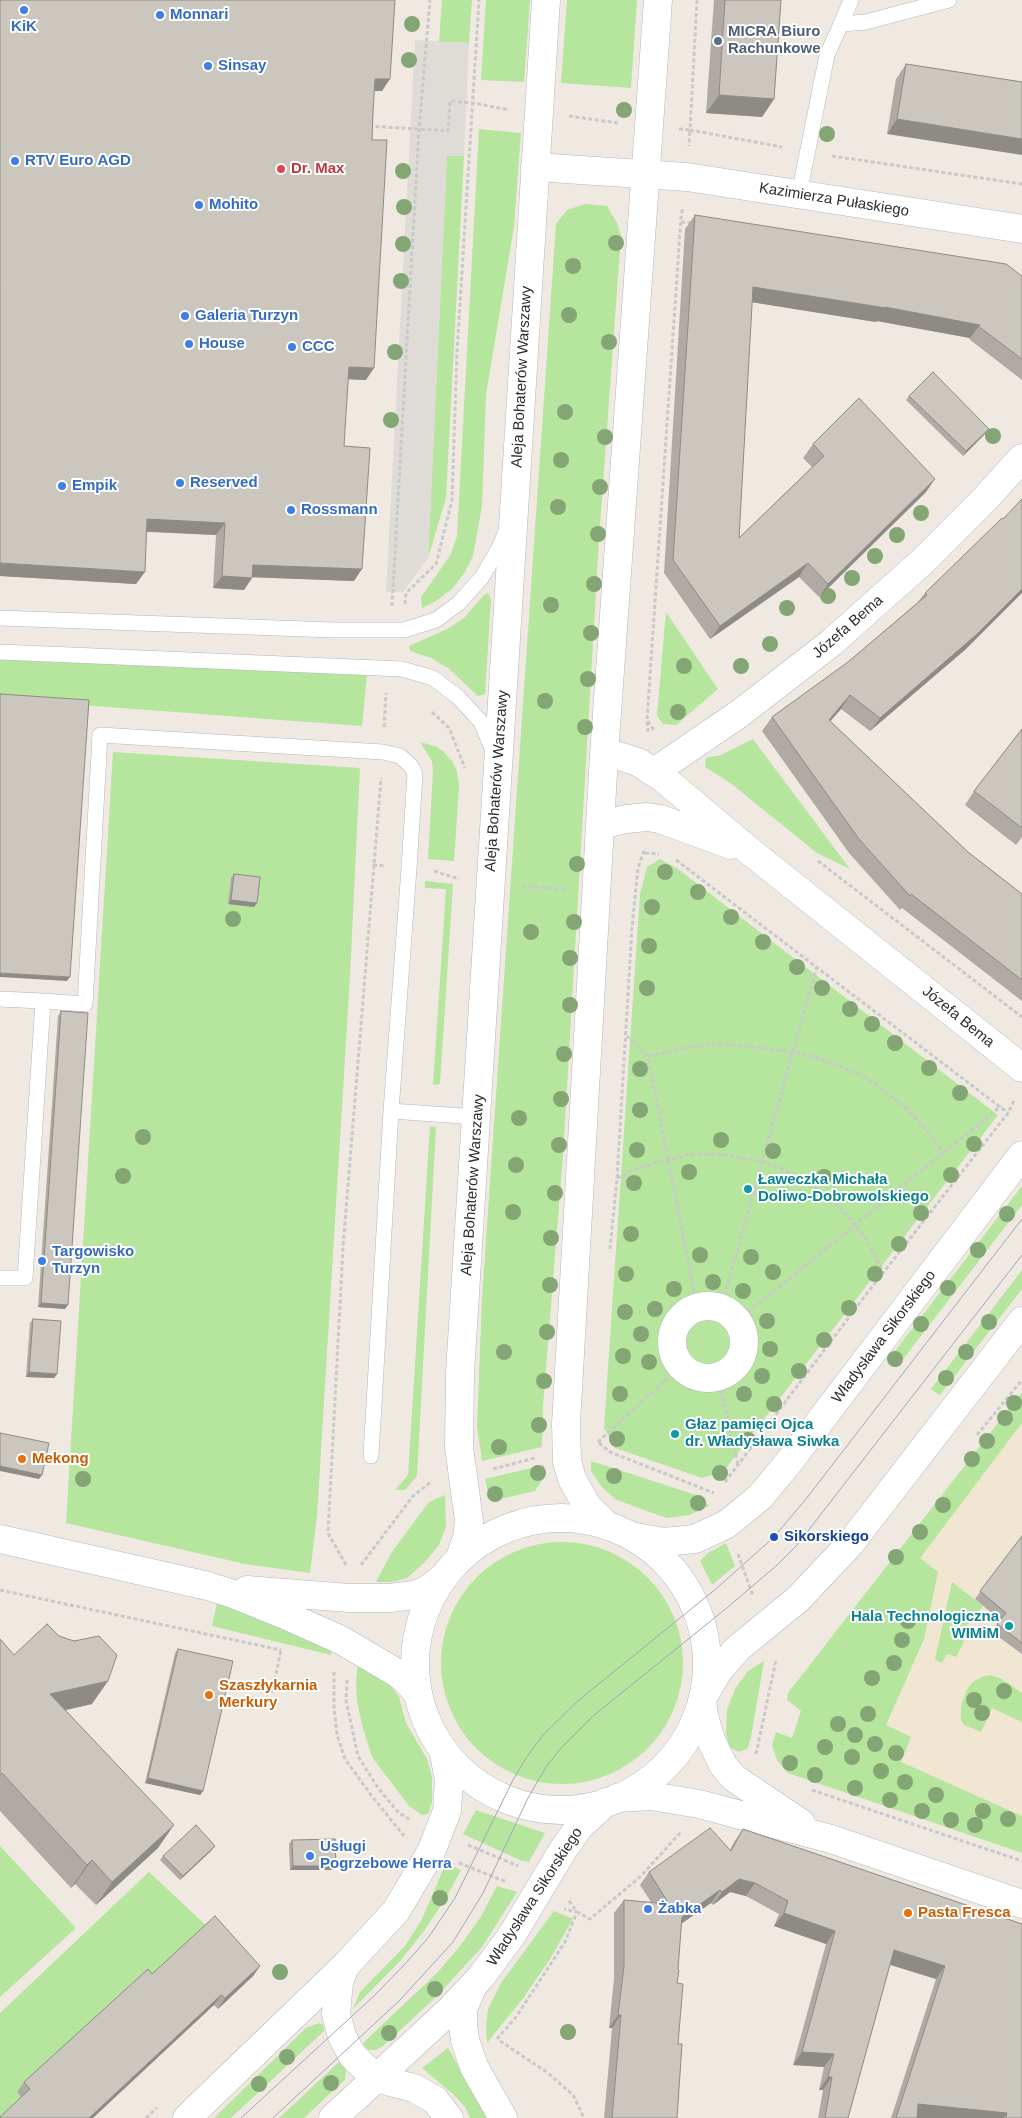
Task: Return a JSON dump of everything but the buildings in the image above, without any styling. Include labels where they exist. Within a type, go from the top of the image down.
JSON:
[{"type":"street","name":"Aleja Bohaterów Warszawy","points":[[451,1569],[467,1538],[469,1521],[459,1447],[458,1405],[546,0]]},
{"type":"street","points":[[658,0],[604,755],[566,1450],[569,1470],[578,1492],[592,1512],[617,1530],[649,1548],[668,1564],[695,1605],[706,1651],[706,1676],[702,1700],[704,1716],[711,1740],[723,1765],[734,1778],[792,1818],[831,1840]]},
{"type":"street","points":[[535,167],[645,175]]},
{"type":"street","name":"Kazimierza Pułaskiego","points":[[645,175],[687,177],[1022,230]]},
{"type":"street","name":"Józefa Bema","points":[[654,772],[798,670],[856,621],[955,530],[1022,458]]},
{"type":"street","name":"Józefa Bema","points":[[604,755],[629,759],[654,772],[752,853],[1022,1068]]},
{"type":"street","name":"Józefa Bema","points":[[601,825],[626,819],[647,817],[660,819],[752,853]]},
{"type":"street","name":"Władysława Sikorskiego","points":[[451,1569],[488,1537],[510,1527],[534,1520],[570,1518],[652,1540],[677,1542],[703,1536],[727,1524],[760,1497],[790,1462],[1022,1155]]},
{"type":"street","points":[[719,1312],[744,1336],[743,1353],[738,1363],[730,1371],[718,1378],[697,1376],[680,1367],[673,1353],[673,1331],[682,1316],[719,1312]]},
{"type":"street","points":[[612,1800],[649,1780],[668,1763],[689,1734],[712,1679],[722,1665],[737,1649],[804,1592],[850,1544],[1022,1321]]},
{"type":"street","points":[[0,1539],[208,1586],[277,1611],[347,1644],[405,1679],[418,1694]]},
{"type":"street","points":[[208,1586],[351,1588],[390,1598],[414,1595],[427,1590],[451,1569]]},
{"type":"street","points":[[451,1569],[430,1598],[418,1634],[415,1658],[418,1694],[430,1728],[443,1749],[459,1768],[478,1783],[510,1800],[534,1807],[558,1809],[582,1808],[638,1795],[664,1797],[831,1840],[1022,1904]]},
{"type":"street","points":[[187,2118],[345,1966],[396,1911],[429,1837],[446,1817],[449,1800],[448,1770],[443,1749]]},
{"type":"street","name":"Władysława Sikorskiego","points":[[333,2118],[379,2078],[474,1986],[498,1956],[563,1850],[579,1828],[612,1800]]},
{"type":"street","points":[[345,1966],[337,1993],[337,2024],[352,2055],[365,2070],[379,2078],[424,2093],[435,2100],[449,2118]]},
{"type":"street","points":[[474,1986],[463,2009],[465,2040],[474,2067],[504,2118]]},
{"type":"lane","points":[[799,194],[827,55],[851,0]]},
{"type":"lane","points":[[840,24],[866,22],[948,0]]},
{"type":"lane","points":[[0,618],[333,630],[404,630],[436,620],[450,612],[470,591],[482,577],[499,548],[515,506]]},
{"type":"lane","points":[[0,652],[388,668],[421,674],[447,687],[481,722],[493,751],[498,779]]},
{"type":"lane","points":[[0,999],[85,1004],[100,735],[383,752],[400,756],[411,766],[415,774],[391,1112],[371,1456]]},
{"type":"lane","points":[[0,1278],[25,1278],[43,1001]]},
{"type":"lane","points":[[391,1112],[477,1117]]},
{"type":"path","points":[[392,609],[419,129],[430,0]]},
{"type":"path","points":[[404,630],[406,593],[436,564],[452,500],[457,352],[474,103],[478,0]]},
{"type":"path","points":[[689,146],[697,0]]},
{"type":"path","points":[[365,125],[448,131],[450,101],[512,110]]},
{"type":"path","points":[[559,115],[618,123]]},
{"type":"path","points":[[673,128],[807,152],[1022,184]]},
{"type":"path","points":[[649,740],[647,720],[680,222],[685,203]]},
{"type":"path","points":[[680,222],[699,224]]},
{"type":"path","points":[[351,1588],[328,1533],[343,1248],[383,752],[386,685]]},
{"type":"path","points":[[428,709],[449,728],[468,776]]},
{"type":"path","points":[[647,720],[660,739],[682,754]]},
{"type":"path","points":[[610,1256],[617,1178],[635,894],[638,868],[645,848]]},
{"type":"path","points":[[644,853],[661,854]]},
{"type":"path","points":[[669,855],[1008,1113]]},
{"type":"path","points":[[816,860],[1022,1017]]},
{"type":"path","points":[[461,880],[462,870]]},
{"type":"path","points":[[518,886],[571,889]]},
{"type":"path","points":[[629,894],[635,894]]},
{"type":"path","points":[[719,1312],[763,1162],[816,966]]},
{"type":"path","points":[[626,1036],[648,1056],[668,1158],[719,1312]]},
{"type":"path","points":[[648,1056],[713,1044],[769,1048],[827,1061],[864,1077],[908,1110],[933,1138],[943,1154]]},
{"type":"path","points":[[721,1486],[883,1272],[1008,1113],[1015,1098]]},
{"type":"path","points":[[719,1312],[856,1224],[1000,1106]]},
{"type":"path","points":[[617,1178],[637,1168],[668,1158],[694,1154],[720,1154],[763,1162],[780,1168],[811,1184],[839,1206],[856,1224],[867,1240],[883,1272]]},
{"type":"path","points":[[351,1588],[413,1496],[434,1480],[446,1480],[464,1476],[597,1442],[680,1367]]},
{"type":"path","points":[[718,1378],[738,1465]]},
{"type":"path","points":[[597,1442],[598,1432]]},
{"type":"path","points":[[597,1442],[610,1452],[716,1494],[776,1658],[756,1756],[734,1778]]},
{"type":"path","points":[[0,1590],[290,1652]]},
{"type":"path","points":[[347,1644],[334,1668],[334,1707],[337,1735],[345,1759],[402,1834],[416,1845],[429,1837]]},
{"type":"path","points":[[347,1644],[346,1700],[358,1756],[378,1788],[399,1812],[429,1837],[520,1888],[541,1888],[555,1882],[577,1912]]},
{"type":"path","points":[[272,1693],[281,1650]]},
{"type":"path","points":[[807,1788],[1022,1861]]},
{"type":"path","points":[[402,1834],[429,1837],[541,1888],[552,1906],[577,1912],[590,1919],[641,1876],[677,1836],[708,1807]]},
{"type":"path","points":[[491,2046],[516,2017],[565,1942],[577,1912]]},
{"type":"path","points":[[497,2039],[548,2073],[573,2095],[584,2118]]},
{"type":"shaded area","points":[[415,40],[469,43],[464,156],[447,156],[428,558],[403,592],[386,592]]},
{"type":"shaded area","points":[[1022,1392],[1022,1853],[788,1773],[777,1760],[772,1745],[776,1732],[792,1738],[801,1711],[787,1700],[788,1693]]},
{"type":"green space","points":[[442,0],[472,0],[469,43],[439,42]]},
{"type":"green space","points":[[486,0],[530,0],[524,82],[481,80]]},
{"type":"green space","points":[[567,0],[637,0],[631,88],[561,83]]},
{"type":"green space","points":[[479,129],[521,133],[514,227],[486,395],[482,506],[473,556],[465,572],[452,589],[436,601],[422,608],[421,597],[451,554],[457,536]]},
{"type":"green space","points":[[447,155],[464,156],[446,498],[428,558]]},
{"type":"green space","points":[[585,204],[607,206],[617,223],[621,235],[599,540],[563,1155],[543,1406],[542,1447],[482,1461],[477,1426],[482,1298],[556,224],[567,210]]},
{"type":"green space","points":[[488,593],[491,599],[485,694],[478,696],[448,668],[431,658],[410,651],[409,646],[447,629],[464,618],[484,595]]},
{"type":"green space","points":[[666,612],[718,689],[676,725],[663,724],[657,716]]},
{"type":"green space","points":[[0,659],[367,674],[362,726],[0,699]]},
{"type":"green space","points":[[753,739],[850,869],[817,853],[729,782],[705,767],[706,758],[721,755]]},
{"type":"green space","points":[[420,742],[437,747],[443,751],[452,761],[457,771],[459,786],[454,861],[428,859],[433,770],[432,761]]},
{"type":"green space","points":[[113,752],[360,768],[350,976],[317,1516],[310,1573],[245,1564],[66,1523]]},
{"type":"green space","points":[[660,859],[678,869],[998,1115],[723,1472],[702,1478],[615,1448],[604,1428],[640,894],[647,867]]},
{"type":"green space","points":[[425,881],[453,884],[440,1084],[433,1085],[446,889],[425,888]]},
{"type":"green space","points":[[430,1126],[436,1127],[417,1476],[405,1490],[395,1490],[408,1475]]},
{"type":"green space","points":[[1022,1186],[1022,1205],[897,1367],[888,1360]]},
{"type":"green space","points":[[1022,1270],[1022,1289],[940,1395],[931,1389]]},
{"type":"green space","points":[[1022,1392],[1022,1423],[920,1558],[938,1572],[924,1639],[886,1725],[911,1737],[901,1762],[1022,1816],[1022,1853],[788,1773],[777,1760],[772,1745],[776,1732],[792,1738],[801,1711],[787,1700],[788,1693]]},
{"type":"green space","points":[[591,1461],[699,1496],[709,1506],[689,1515],[667,1518],[649,1512],[615,1499],[601,1486],[591,1471]]},
{"type":"green space","points":[[544,1465],[545,1475],[535,1491],[501,1499],[489,1496],[485,1479]]},
{"type":"green space","points":[[445,1495],[446,1527],[439,1545],[425,1562],[407,1578],[392,1582],[376,1582],[391,1553],[429,1502]]},
{"type":"green space","points":[[562,1542],[597,1547],[608,1551],[639,1570],[655,1586],[668,1606],[678,1628],[683,1663],[678,1698],[674,1709],[655,1740],[639,1756],[619,1769],[597,1779],[562,1784],[527,1779],[516,1775],[485,1756],[469,1740],[456,1720],[446,1698],[441,1663],[446,1628],[450,1617],[469,1586],[485,1570],[505,1557],[527,1547]]},
{"type":"green space","points":[[726,1543],[735,1566],[712,1585],[700,1561],[708,1553]]},
{"type":"green space","points":[[952,1582],[983,1606],[962,1631],[964,1642],[956,1657],[947,1654],[942,1663],[935,1660]]},
{"type":"green space","points":[[217,1603],[258,1615],[332,1647],[331,1655],[212,1626]]},
{"type":"green space","points":[[764,1661],[748,1748],[739,1752],[729,1747],[726,1733],[727,1710],[735,1689],[748,1671]]},
{"type":"green space","points":[[358,1664],[389,1683],[399,1697],[406,1723],[427,1759],[432,1777],[432,1802],[428,1814],[422,1815],[409,1806],[372,1757],[357,1701],[356,1679]]},
{"type":"green space","points":[[990,1675],[1000,1678],[1022,1693],[1022,1722],[992,1708],[981,1732],[964,1725],[961,1720],[961,1705],[968,1688],[973,1682]]},
{"type":"green space","points":[[476,1810],[545,1833],[529,1862],[520,1860],[463,1834]]},
{"type":"green space","points":[[0,1846],[76,1928],[0,1997]]},
{"type":"green space","points":[[446,1863],[461,1870],[444,1901],[424,1931],[400,1961],[353,2009],[360,1992],[405,1946],[422,1919]]},
{"type":"green space","points":[[149,1872],[208,1927],[17,2092],[23,2099],[0,2118],[0,2013]]},
{"type":"green space","points":[[497,1886],[517,1892],[482,1947],[437,1996],[383,2046],[376,2050],[369,2050],[365,2047],[363,2043],[438,1972],[460,1946],[480,1918]]},
{"type":"green space","points":[[554,1911],[573,1919],[550,1959],[524,1997],[487,2043],[488,2009],[501,1983]]},
{"type":"green space","points":[[319,2023],[323,2025],[324,2031],[231,2118],[214,2118],[306,2028]]},
{"type":"green space","points":[[448,2048],[488,2118],[470,2118],[465,2107],[453,2094],[422,2068]]},
{"type":"green space","points":[[339,2062],[346,2070],[345,2080],[304,2118],[279,2118]]},
{"type":"tram line","points":[[241,2118],[375,1995],[428,1938],[455,1898],[513,1780],[543,1735],[579,1700],[717,1588],[774,1537],[806,1499],[1022,1219]]},
{"type":"tram line","points":[[273,2118],[400,2000],[453,1942],[483,1893],[528,1798],[546,1767],[561,1748],[593,1716],[728,1607],[776,1566],[797,1545],[1022,1255]]},
{"type":"place","name":"KiK","points":[[24,10]]},
{"type":"place","name":"Monnari","points":[[160,15]]},
{"type":"place","name":"MICRA Biuro Rachunkowe","points":[[718,41]]},
{"type":"place","name":"Sinsay","points":[[208,66]]},
{"type":"place","name":"RTV Euro AGD","points":[[15,161]]},
{"type":"place","name":"Dr. Max","points":[[281,169]]},
{"type":"place","name":"Mohito","points":[[199,205]]},
{"type":"place","name":"Galeria Turzyn","points":[[185,316]]},
{"type":"place","name":"House","points":[[189,344]]},
{"type":"place","name":"CCC","points":[[292,347]]},
{"type":"place","name":"Reserved","points":[[180,483]]},
{"type":"place","name":"Empik","points":[[62,486]]},
{"type":"place","name":"Rossmann","points":[[291,510]]},
{"type":"place","name":"Ławeczka Michała Doliwo-Dobrowolskiego","points":[[748,1189]]},
{"type":"place","name":"Targowisko Turzyn","points":[[42,1261]]},
{"type":"place","name":"Głaz pamięci Ojca dr. Władysława Siwka","points":[[675,1434]]},
{"type":"place","name":"Mekong","points":[[22,1459]]},
{"type":"place","name":"Sikorskiego","points":[[774,1537]]},
{"type":"place","name":"Hala Technologiczna WIMiM","points":[[1009,1626]]},
{"type":"place","name":"Szaszłykarnia Merkury","points":[[209,1695]]},
{"type":"place","name":"Usługi Pogrzebowe Herra","points":[[310,1856]]},
{"type":"place","name":"Żabka","points":[[648,1909]]},
{"type":"place","name":"Pasta Fresca","points":[[908,1913]]}]
